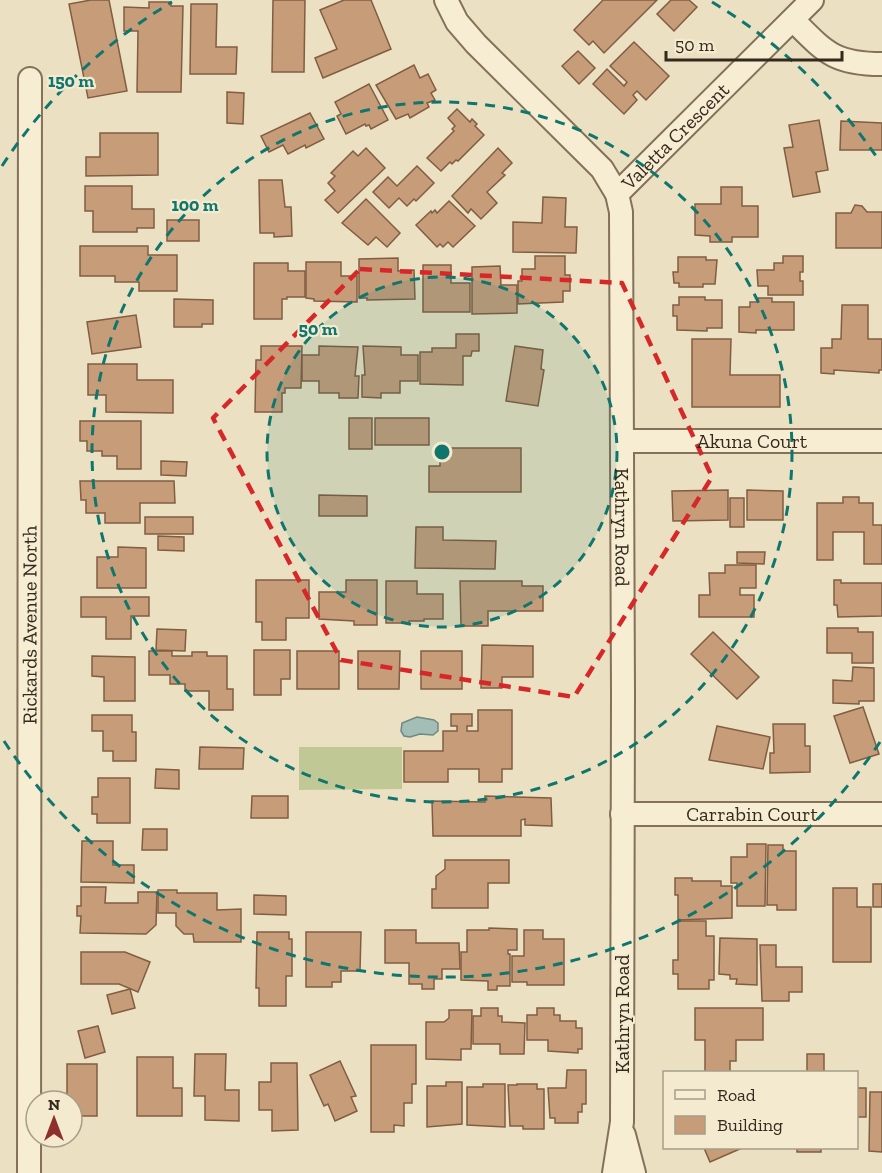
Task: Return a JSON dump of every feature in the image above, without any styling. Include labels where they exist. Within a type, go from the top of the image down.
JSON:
[{"type":"street","name":"Kathryn Road","points":[[446,0],[457,22],[465,31],[602,169],[617,194],[621,212],[622,1122],[614,1173]]},
{"type":"street","name":"Valetta Crescent","points":[[617,194],[812,0]]},
{"type":"street","points":[[793,20],[824,50],[835,57],[858,63],[882,64]]},
{"type":"street","name":"Rickards Avenue North","points":[[29,1173],[30,79]]},
{"type":"street","name":"Akuna Court","points":[[622,441],[882,441]]},
{"type":"street","name":"Carrabin Court","points":[[622,814],[882,814]]},
{"type":"street","name":"Kathryn Road","points":[[622,1122],[634,1173]]},
{"type":"highlighted area","points":[[360,269],[622,283],[712,477],[574,697],[341,660],[213,418]]},
{"type":"green space","points":[[299,747],[402,747],[402,789],[299,790]]},
{"type":"water","points":[[417,717],[434,720],[438,723],[438,731],[433,735],[404,736],[401,731],[402,723]]},
{"type":"building","points":[[109,0],[127,91],[88,98],[69,4]]},
{"type":"building","points":[[273,0],[305,0],[304,72],[272,72]]},
{"type":"building","points":[[344,0],[371,0],[391,49],[323,78],[315,58],[337,49],[320,10]]},
{"type":"building","points":[[603,0],[657,0],[604,53],[593,41],[589,45],[574,30]]},
{"type":"building","points":[[671,0],[689,0],[697,7],[674,31],[657,14]]},
{"type":"building","points":[[149,2],[171,2],[171,6],[183,6],[181,92],[137,92],[138,31],[124,31],[124,7],[149,8]]},
{"type":"building","points":[[191,4],[217,4],[216,47],[237,47],[236,74],[190,74]]},
{"type":"building","points":[[634,42],[669,76],[646,100],[637,91],[633,95],[637,100],[624,114],[593,84],[607,69],[624,86],[627,82],[610,66]]},
{"type":"building","points":[[578,51],[595,68],[579,84],[562,66]]},
{"type":"building","points":[[414,65],[420,78],[428,74],[436,90],[431,93],[435,100],[427,103],[429,107],[410,118],[408,114],[396,119],[376,85]]},
{"type":"building","points":[[369,84],[388,120],[371,129],[365,124],[346,134],[337,116],[341,114],[335,102]]},
{"type":"building","points":[[227,92],[244,93],[243,124],[227,123]]},
{"type":"building","points":[[457,109],[470,122],[472,119],[484,135],[458,161],[452,164],[450,162],[441,171],[427,158],[454,131],[452,129],[455,126],[448,118]]},
{"type":"building","points":[[310,113],[324,139],[288,154],[283,145],[269,152],[261,136]]},
{"type":"building","points":[[819,120],[828,170],[816,172],[820,192],[793,197],[784,148],[793,147],[789,125]]},
{"type":"building","points":[[841,121],[882,123],[882,150],[840,150]]},
{"type":"building","points":[[100,133],[158,133],[158,175],[86,176],[86,157],[100,157]]},
{"type":"building","points":[[366,148],[385,168],[338,213],[325,200],[335,191],[328,183],[335,176],[331,173],[353,151],[358,156]]},
{"type":"building","points":[[498,148],[512,163],[502,173],[505,175],[487,192],[497,203],[481,219],[471,209],[468,213],[452,196]]},
{"type":"building","points":[[417,166],[434,183],[416,201],[414,199],[407,206],[399,198],[389,208],[373,192],[388,177],[397,186]]},
{"type":"building","points":[[259,180],[282,180],[285,207],[291,207],[292,236],[274,237],[274,233],[260,233]]},
{"type":"building","points":[[85,186],[132,186],[132,209],[154,209],[154,228],[137,228],[137,232],[93,232],[93,211],[85,211]]},
{"type":"building","points":[[721,187],[742,187],[742,206],[758,206],[758,237],[732,237],[732,242],[710,242],[710,236],[695,235],[695,204],[721,204]]},
{"type":"building","points":[[543,197],[566,198],[565,227],[577,227],[576,253],[513,252],[513,222],[542,223]]},
{"type":"building","points":[[366,199],[400,233],[387,247],[376,237],[368,245],[342,223]]},
{"type":"building","points":[[449,201],[475,226],[453,247],[448,242],[443,247],[440,244],[437,247],[416,225],[431,211],[432,213],[435,210],[437,213]]},
{"type":"building","points":[[855,205],[862,206],[867,212],[882,212],[882,248],[836,248],[836,213],[851,213]]},
{"type":"building","points":[[167,220],[199,220],[199,241],[167,241]]},
{"type":"building","points":[[80,246],[148,246],[148,255],[177,255],[177,291],[139,291],[139,282],[115,282],[115,276],[80,276]]},
{"type":"building","points":[[535,256],[565,256],[565,275],[570,275],[570,291],[563,291],[563,302],[518,304],[518,281],[522,281],[522,269],[535,269]]},
{"type":"building","points":[[783,256],[803,256],[803,272],[800,272],[800,281],[803,281],[803,295],[768,295],[768,286],[758,286],[757,270],[774,270],[774,263],[783,263]]},
{"type":"building","points":[[678,257],[706,257],[706,260],[717,260],[715,284],[703,284],[703,287],[679,287],[679,283],[674,283],[673,272],[678,272]]},
{"type":"building","points":[[398,258],[398,271],[414,270],[415,299],[367,300],[367,298],[359,298],[359,259]]},
{"type":"building","points":[[306,262],[341,262],[341,276],[357,276],[357,302],[314,301],[314,299],[306,298]]},
{"type":"building","points":[[254,263],[288,263],[288,271],[305,271],[305,297],[282,299],[282,319],[254,319]]},
{"type":"building","points":[[423,265],[451,265],[451,283],[470,283],[470,312],[423,312]]},
{"type":"building","points":[[500,266],[501,285],[517,285],[517,313],[472,314],[472,267]]},
{"type":"building","points":[[679,297],[705,297],[705,300],[722,300],[722,328],[707,328],[707,331],[677,330],[677,316],[673,316],[673,305],[679,305]]},
{"type":"building","points":[[758,298],[772,298],[772,302],[794,302],[794,330],[739,332],[739,307],[750,307],[750,302],[758,302]]},
{"type":"building","points":[[174,299],[213,300],[213,324],[202,324],[202,327],[174,327]]},
{"type":"building","points":[[842,305],[868,305],[868,339],[882,339],[882,370],[879,370],[879,373],[834,370],[834,374],[821,373],[821,348],[832,348],[832,339],[841,339]]},
{"type":"building","points":[[136,315],[141,347],[92,354],[87,322]]},
{"type":"building","points":[[456,334],[479,334],[479,351],[472,351],[471,356],[463,356],[463,385],[420,384],[420,352],[432,352],[432,348],[456,348]]},
{"type":"building","points":[[692,339],[731,339],[730,375],[780,375],[780,407],[692,407]]},
{"type":"building","points":[[261,346],[302,346],[301,388],[285,388],[285,393],[282,393],[282,412],[255,412],[256,360],[261,360]]},
{"type":"building","points":[[319,346],[358,347],[355,376],[359,376],[358,398],[339,398],[339,393],[319,393],[319,381],[302,381],[302,355],[319,355]]},
{"type":"building","points":[[363,346],[401,347],[401,355],[418,355],[418,381],[400,381],[400,393],[381,393],[381,398],[362,397],[362,375],[365,375]]},
{"type":"building","points":[[515,346],[543,350],[541,369],[544,370],[538,406],[506,401]]},
{"type":"building","points":[[88,364],[137,364],[137,380],[173,380],[173,413],[106,412],[106,395],[88,395]]},
{"type":"building","points":[[349,418],[372,418],[372,449],[349,449]]},
{"type":"building","points":[[375,418],[429,418],[429,445],[375,445]]},
{"type":"building","points":[[80,421],[141,421],[141,469],[117,469],[117,456],[102,456],[102,451],[87,451],[87,441],[80,441]]},
{"type":"building","points":[[440,448],[521,448],[521,492],[429,492],[429,466],[440,466]]},
{"type":"building","points":[[161,461],[187,462],[186,476],[161,475]]},
{"type":"building","points":[[80,481],[174,481],[175,503],[140,503],[140,523],[105,523],[105,513],[86,513],[86,500],[81,500]]},
{"type":"building","points":[[728,490],[728,520],[673,521],[672,491]]},
{"type":"building","points":[[747,490],[783,491],[783,520],[747,520]]},
{"type":"building","points":[[319,495],[367,496],[367,516],[319,516]]},
{"type":"building","points":[[843,497],[859,497],[859,503],[873,503],[873,525],[882,525],[882,564],[864,564],[864,532],[833,532],[833,560],[817,560],[817,503],[843,503]]},
{"type":"building","points":[[730,498],[744,498],[744,527],[730,527]]},
{"type":"building","points":[[145,517],[193,517],[193,534],[145,534]]},
{"type":"building","points":[[416,527],[443,527],[443,540],[496,541],[495,569],[415,568]]},
{"type":"building","points":[[158,536],[184,537],[184,551],[158,550]]},
{"type":"building","points":[[118,547],[146,548],[146,588],[97,588],[97,557],[118,557]]},
{"type":"building","points":[[737,552],[765,552],[764,564],[737,563]]},
{"type":"building","points":[[725,565],[756,565],[756,588],[740,588],[740,595],[754,595],[754,617],[699,617],[699,595],[710,595],[709,573],[725,573]]},
{"type":"building","points":[[256,580],[309,580],[309,618],[286,618],[286,640],[262,640],[262,622],[256,622]]},
{"type":"building","points":[[346,580],[377,580],[377,625],[354,625],[354,621],[319,619],[319,592],[346,592]]},
{"type":"building","points":[[834,580],[841,580],[841,583],[882,583],[882,616],[838,617],[837,605],[834,605]]},
{"type":"building","points":[[386,581],[417,581],[417,594],[443,594],[443,619],[386,623]]},
{"type":"building","points":[[460,581],[522,581],[522,586],[543,586],[543,611],[488,611],[488,626],[461,626]]},
{"type":"building","points":[[81,597],[149,597],[149,616],[131,616],[131,639],[106,639],[106,617],[81,617]]},
{"type":"building","points":[[827,628],[858,628],[858,632],[873,632],[873,663],[852,663],[852,653],[827,653]]},
{"type":"building","points":[[157,629],[186,630],[185,651],[156,650]]},
{"type":"building","points":[[713,632],[759,677],[737,699],[691,654]]},
{"type":"building","points":[[482,645],[533,646],[533,677],[502,677],[502,688],[481,688]]},
{"type":"building","points":[[254,650],[290,650],[290,679],[281,679],[281,695],[254,695]]},
{"type":"building","points":[[149,651],[172,651],[172,656],[192,656],[192,652],[207,652],[207,656],[227,656],[227,689],[233,689],[233,710],[209,710],[209,691],[185,691],[185,684],[170,684],[170,675],[149,675]]},
{"type":"building","points":[[297,651],[339,651],[339,689],[297,689]]},
{"type":"building","points":[[358,651],[400,651],[399,689],[358,689]]},
{"type":"building","points":[[421,651],[462,651],[462,689],[421,689]]},
{"type":"building","points":[[92,656],[135,657],[135,701],[104,701],[104,677],[92,676]]},
{"type":"building","points":[[853,667],[874,668],[874,701],[859,701],[859,704],[833,703],[833,680],[852,681]]},
{"type":"building","points":[[863,707],[879,754],[850,763],[834,716]]},
{"type":"building","points":[[478,710],[512,710],[512,769],[502,769],[502,782],[479,782],[479,769],[448,769],[448,782],[404,782],[404,751],[443,751],[443,731],[457,731],[457,726],[451,726],[451,714],[472,714],[472,726],[467,726],[467,731],[478,731]]},
{"type":"building","points":[[92,715],[132,715],[132,732],[136,732],[136,761],[113,761],[113,751],[103,751],[103,731],[92,731]]},
{"type":"building","points":[[773,724],[805,724],[805,746],[810,746],[810,772],[770,773],[770,753],[774,753]]},
{"type":"building","points":[[717,726],[770,737],[763,769],[709,760]]},
{"type":"building","points":[[200,747],[244,748],[243,769],[199,769]]},
{"type":"building","points":[[156,769],[179,770],[179,789],[155,788]]},
{"type":"building","points":[[98,778],[130,778],[130,823],[97,823],[97,814],[92,814],[92,797],[98,797]]},
{"type":"building","points":[[252,796],[288,796],[288,818],[251,818]]},
{"type":"building","points":[[485,796],[551,798],[552,826],[525,825],[525,819],[521,820],[521,836],[433,836],[432,801],[485,802]]},
{"type":"building","points":[[143,829],[167,829],[167,850],[142,850]]},
{"type":"building","points":[[82,841],[113,841],[113,865],[134,865],[134,883],[81,882]]},
{"type":"building","points":[[747,844],[766,844],[765,906],[737,906],[737,883],[731,883],[731,857],[747,857]]},
{"type":"building","points":[[768,845],[783,845],[783,851],[796,851],[796,910],[777,910],[777,905],[767,905]]},
{"type":"building","points":[[445,860],[509,860],[509,883],[488,883],[488,908],[432,908],[432,889],[436,889],[436,876],[445,869]]},
{"type":"building","points":[[675,878],[692,878],[692,881],[721,881],[721,886],[732,886],[732,918],[678,920]]},
{"type":"building","points":[[873,884],[882,884],[882,907],[873,907]]},
{"type":"building","points":[[81,887],[106,887],[105,903],[138,903],[138,892],[157,892],[156,925],[146,934],[80,933],[81,916],[77,916],[77,906],[81,906]]},
{"type":"building","points":[[833,888],[857,888],[857,907],[871,907],[871,962],[833,962]]},
{"type":"building","points":[[158,890],[177,890],[177,893],[217,893],[217,910],[241,909],[241,942],[194,942],[193,934],[184,934],[176,926],[176,913],[158,913]]},
{"type":"building","points":[[254,895],[286,896],[286,915],[254,914]]},
{"type":"building","points":[[678,921],[706,921],[706,936],[714,936],[714,980],[709,980],[709,989],[678,989],[678,974],[673,974],[673,960],[678,960]]},
{"type":"building","points":[[489,928],[517,929],[517,950],[508,950],[510,986],[497,986],[497,990],[488,990],[488,981],[461,980],[461,952],[467,952],[467,930],[489,930]]},
{"type":"building","points":[[385,930],[416,930],[416,943],[459,943],[460,969],[442,969],[442,979],[434,979],[434,989],[422,989],[422,984],[409,984],[409,963],[385,963]]},
{"type":"building","points":[[524,930],[543,930],[543,939],[564,939],[564,985],[527,985],[527,982],[512,982],[512,956],[524,956]]},
{"type":"building","points":[[257,932],[289,932],[289,939],[292,939],[292,976],[286,976],[286,1006],[259,1006],[259,988],[256,988]]},
{"type":"building","points":[[306,932],[361,932],[360,971],[341,971],[341,982],[332,982],[332,987],[306,987]]},
{"type":"building","points":[[720,938],[757,939],[757,985],[736,984],[737,979],[730,979],[730,975],[719,974]]},
{"type":"building","points":[[760,945],[776,945],[776,967],[802,967],[802,992],[789,992],[789,1001],[762,1001]]},
{"type":"building","points":[[81,952],[125,952],[150,962],[138,992],[119,984],[81,984]]},
{"type":"building","points":[[130,989],[135,1008],[112,1014],[107,995]]},
{"type":"building","points":[[481,1008],[498,1008],[498,1016],[502,1016],[502,1022],[525,1023],[524,1054],[500,1054],[500,1044],[473,1044],[473,1016],[481,1016]]},
{"type":"building","points":[[537,1008],[554,1008],[554,1015],[560,1015],[560,1021],[576,1021],[576,1028],[582,1028],[582,1049],[578,1049],[578,1053],[548,1051],[548,1040],[527,1040],[527,1015],[537,1015]]},
{"type":"building","points":[[695,1008],[763,1008],[763,1040],[736,1040],[736,1061],[730,1061],[730,1071],[705,1071],[705,1040],[695,1040]]},
{"type":"building","points":[[449,1010],[472,1010],[471,1049],[461,1049],[461,1060],[426,1059],[426,1022],[444,1022],[449,1018]]},
{"type":"building","points":[[98,1026],[105,1052],[85,1058],[78,1031]]},
{"type":"building","points":[[371,1045],[416,1045],[416,1084],[412,1084],[412,1103],[404,1103],[404,1126],[394,1125],[394,1132],[371,1132]]},
{"type":"building","points":[[195,1054],[226,1054],[225,1090],[239,1090],[239,1121],[205,1120],[205,1096],[194,1096]]},
{"type":"building","points":[[807,1054],[824,1054],[824,1071],[807,1071]]},
{"type":"building","points":[[137,1057],[173,1057],[173,1088],[182,1088],[182,1116],[137,1116]]},
{"type":"building","points":[[340,1061],[356,1096],[351,1097],[357,1111],[335,1121],[328,1104],[324,1106],[310,1075]]},
{"type":"building","points":[[271,1063],[297,1063],[298,1130],[272,1131],[272,1110],[259,1110],[259,1082],[271,1082]]},
{"type":"building","points":[[67,1064],[97,1064],[97,1116],[84,1116],[84,1089],[67,1089]]},
{"type":"building","points":[[567,1070],[586,1070],[586,1104],[582,1104],[582,1112],[578,1112],[578,1123],[555,1123],[555,1118],[550,1118],[548,1088],[566,1088]]},
{"type":"building","points":[[446,1082],[462,1082],[462,1124],[427,1127],[427,1086],[446,1086]]},
{"type":"building","points":[[483,1084],[505,1084],[505,1127],[467,1125],[467,1087],[483,1087]]},
{"type":"building","points":[[537,1084],[537,1089],[544,1089],[544,1129],[523,1129],[523,1126],[510,1126],[508,1085]]},
{"type":"building","points":[[858,1088],[866,1088],[866,1117],[858,1117]]},
{"type":"building","points":[[870,1092],[882,1092],[882,1152],[869,1151]]},
{"type":"building","points":[[704,1149],[740,1149],[710,1162]]},
{"type":"building","points":[[797,1149],[821,1149],[821,1152],[797,1152]]}]
